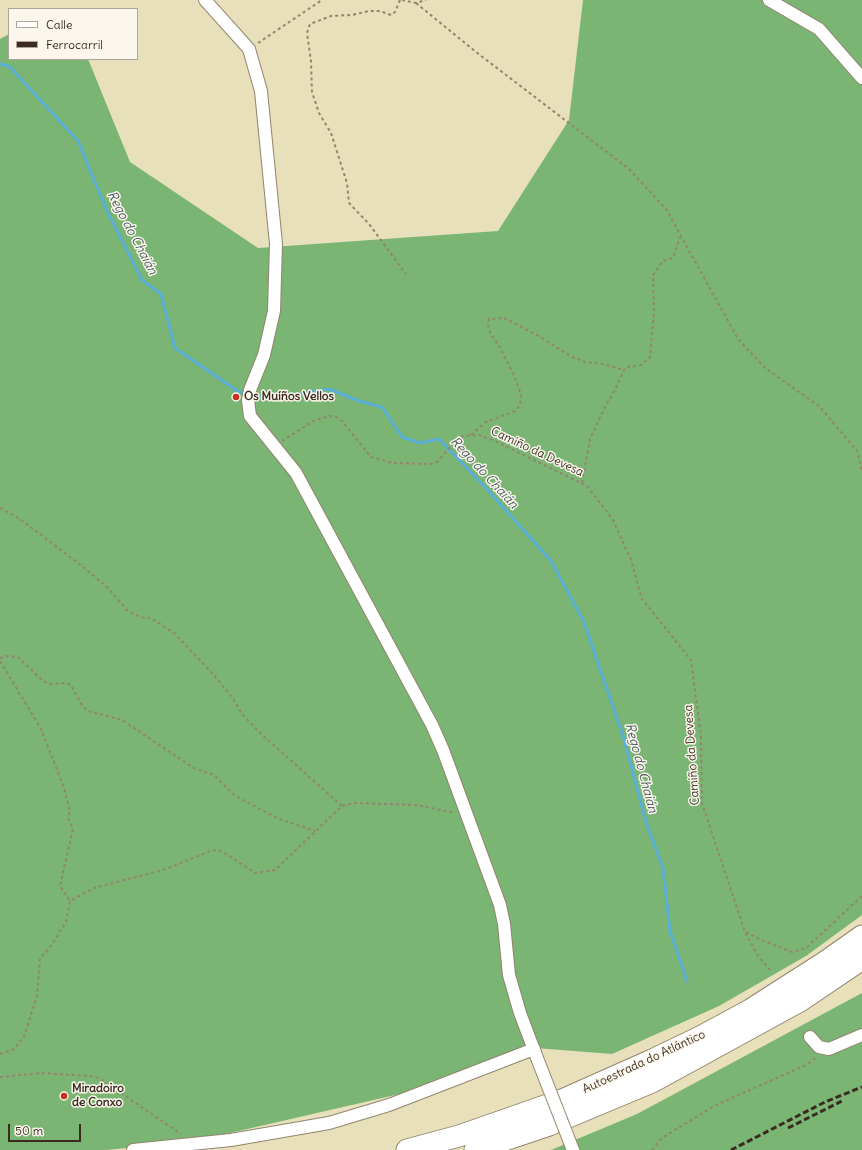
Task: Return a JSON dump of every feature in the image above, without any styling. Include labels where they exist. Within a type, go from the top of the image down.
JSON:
[{"type":"highway","name":"Autoestrada do Atlántico","points":[[408,1150],[459,1136],[562,1100],[666,1054],[750,1010],[825,962],[862,936]]},
{"type":"highway","name":"Autoestrada do Atlántico","points":[[475,1150],[549,1125],[652,1082],[800,1001],[862,959]]},
{"type":"highway","points":[[652,1082],[683,1072],[807,1010],[862,978]]},
{"type":"street","points":[[205,0],[249,49],[261,91],[276,244],[274,311],[264,355],[249,395],[248,412],[252,420],[296,473],[428,718],[447,760],[502,910],[509,975],[520,1013],[573,1150]]},
{"type":"street","points":[[769,0],[819,29],[862,78]]},
{"type":"street","points":[[810,1037],[816,1045],[822,1049],[829,1049],[862,1035]]},
{"type":"street","points":[[134,1150],[287,1132],[329,1123],[396,1102],[536,1053]]},
{"type":"path","points":[[249,49],[295,16],[322,0]]},
{"type":"path","points":[[406,274],[369,224],[349,202],[347,183],[331,133],[319,112],[312,92],[311,61],[307,33],[310,24],[331,16],[352,15],[369,11],[380,11],[391,15],[395,12],[401,0],[416,3],[476,52],[629,169],[666,210],[738,339],[765,368],[819,406],[857,451],[862,471]]},
{"type":"path","points":[[416,3],[426,0]]},
{"type":"path","points":[[582,483],[590,439],[624,370],[628,367],[641,365],[650,357],[654,312],[651,282],[652,275],[663,261],[673,258],[678,248],[681,236]]},
{"type":"path","points":[[274,446],[315,420],[330,416],[336,417],[342,421],[371,458],[393,463],[431,464],[437,462],[455,441],[463,436],[470,435],[486,422],[515,411],[520,405],[521,395],[514,375],[498,344],[491,335],[488,325],[489,318],[504,318],[537,334],[572,357],[585,362],[603,364],[624,370]]},
{"type":"path","name":"Camiño da Devesa","points":[[470,435],[479,435],[495,441],[582,483],[587,486],[613,520],[631,560],[642,599],[691,660],[701,736],[702,803],[745,932],[758,956],[772,972]]},
{"type":"path","points":[[0,508],[20,519],[82,566],[107,587],[128,610],[140,617],[151,618],[174,633],[214,675],[232,697],[242,714],[260,733],[342,806]]},
{"type":"path","points":[[0,658],[8,656],[18,657],[43,681],[50,684],[71,685],[83,707],[88,711],[122,720],[194,768],[214,775],[240,799],[279,819],[316,831]]},
{"type":"path","points":[[0,661],[41,729],[64,788],[70,811],[68,818],[73,829],[60,886],[70,902],[66,922],[49,949],[40,958],[37,995],[24,1037],[14,1049],[0,1054]]},
{"type":"path","points":[[70,902],[94,888],[166,869],[213,850],[222,851],[256,873],[275,870],[342,806],[355,803],[417,805],[468,815]]},
{"type":"path","points":[[745,932],[792,952],[806,948],[862,896]]},
{"type":"path","points":[[652,1150],[662,1138],[714,1106],[808,1064],[816,1059],[822,1049]]},
{"type":"path","points":[[0,1077],[42,1073],[90,1076],[99,1078],[195,1144]]},
{"type":"green space","points":[[583,0],[862,0],[862,915],[806,956],[719,1006],[612,1054],[523,1047],[404,1093],[195,1141],[106,1150],[0,1150],[0,39],[8,35],[8,60],[88,60],[130,162],[258,248],[498,231],[569,120]]},
{"type":"green space","points":[[862,993],[862,1150],[551,1150],[637,1114]]},
{"type":"waterway","name":"Rego do Chaián","points":[[0,64],[9,66],[78,141],[107,211],[142,280],[161,294],[175,348],[239,392],[246,393]]},
{"type":"waterway","name":"Rego do Chaián","points":[[252,395],[272,399],[329,389],[359,401],[382,407],[402,437],[420,443],[439,439],[486,488],[551,561],[584,622],[624,739],[646,822],[663,868],[670,931],[687,981]]},
{"type":"railway","points":[[731,1150],[825,1102],[862,1087]]},
{"type":"railway","points":[[788,1128],[844,1100]]},
{"type":"place","name":"Os Muíños Vellos","points":[[236,397]]},
{"type":"place","name":"Miradoiro de Conxo","points":[[64,1096]]}]
